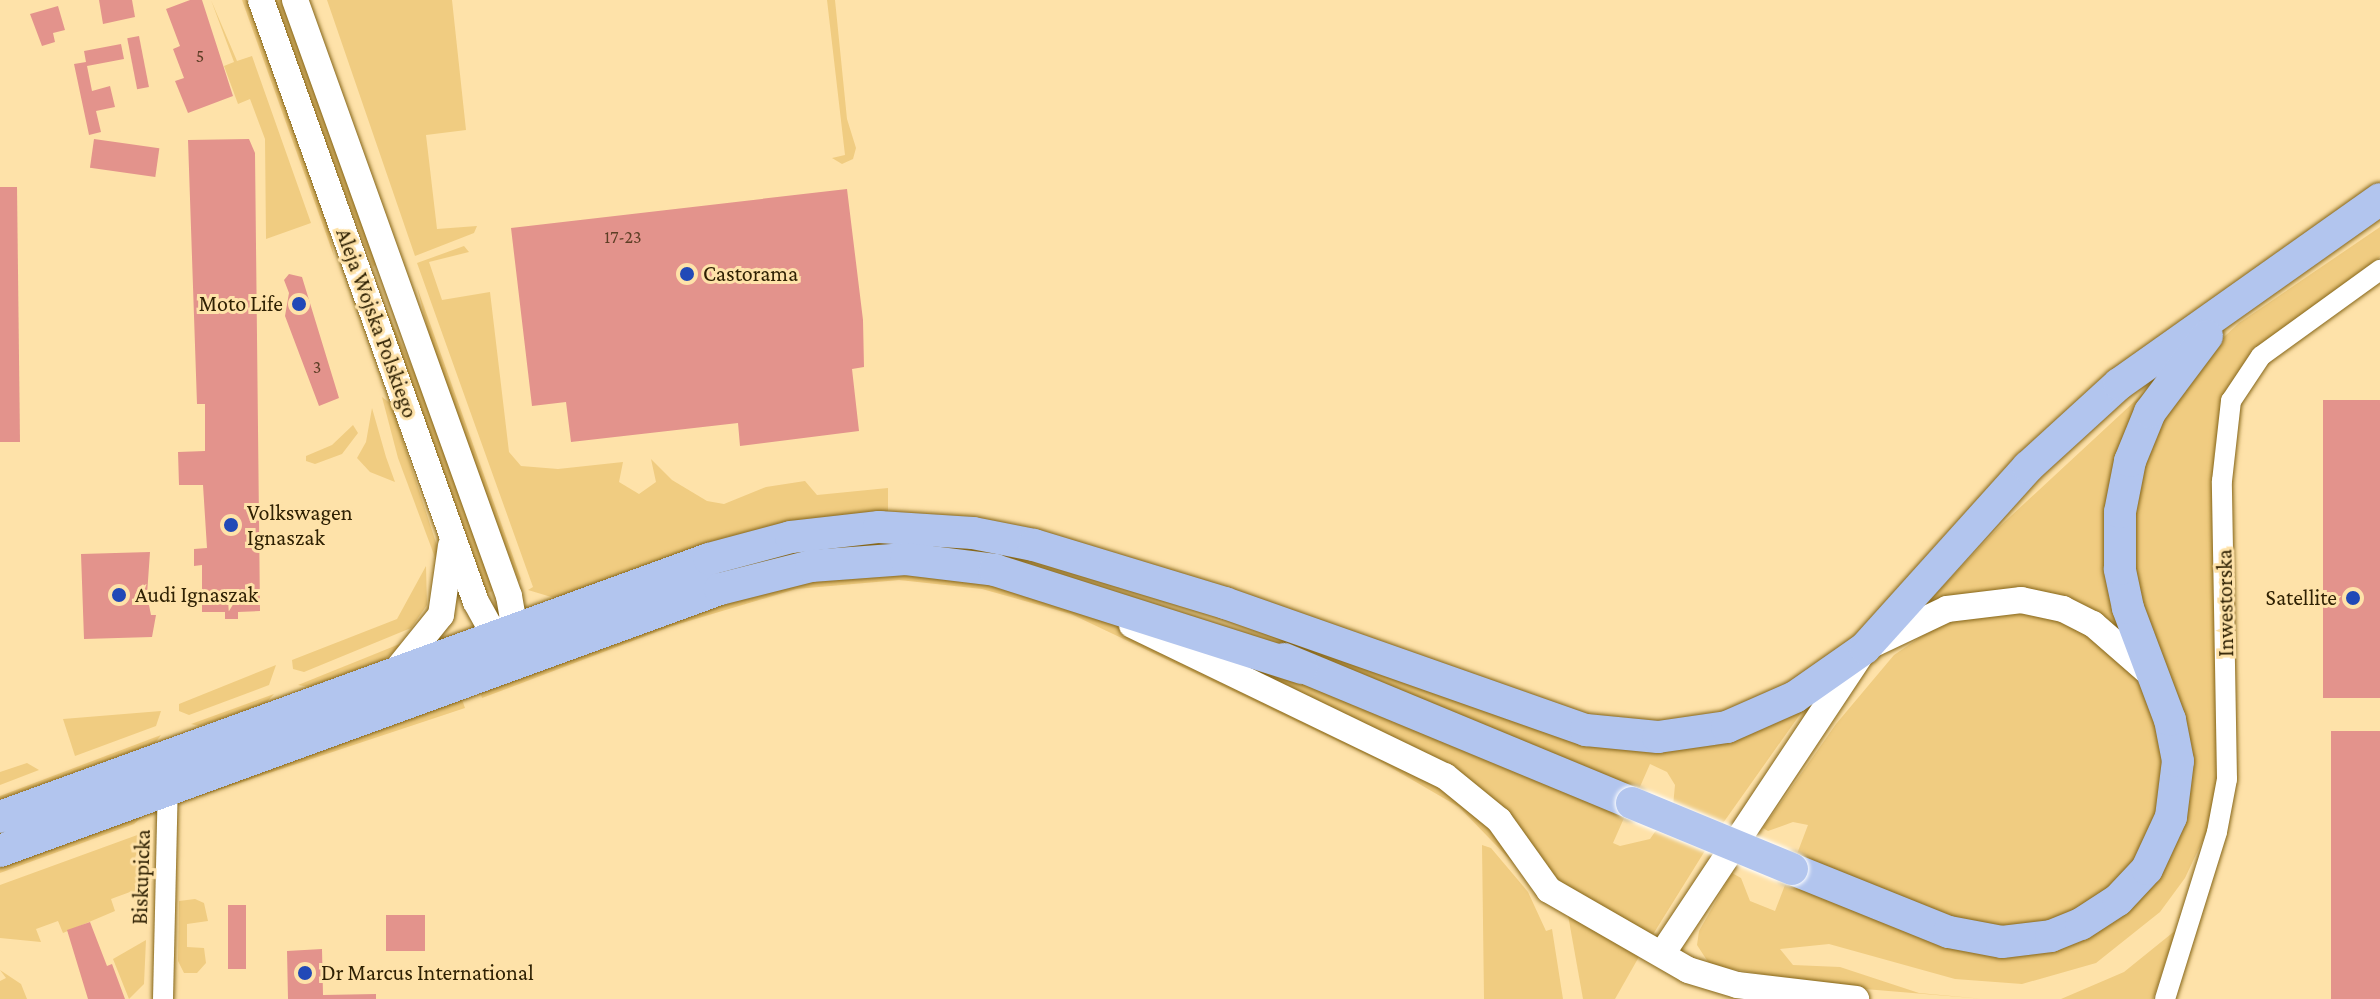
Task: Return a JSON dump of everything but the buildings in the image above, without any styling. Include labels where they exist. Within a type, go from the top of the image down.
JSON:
[{"type":"main road","points":[[0,851],[167,791],[511,650],[709,559],[819,532],[941,529],[1065,554],[1225,603],[1564,724],[1622,736],[1693,734],[1743,722],[1795,697],[1865,648],[2028,467],[2119,384],[2281,265],[2380,199]]},
{"type":"main road","points":[[1065,554],[1302,668],[1928,925],[1983,940],[2034,939],[2094,917],[2147,869],[2174,804],[2176,746],[2166,706],[2148,672],[2128,608],[2119,551],[2122,495],[2136,444],[2180,367],[2281,265]]},
{"type":"main road","points":[[0,817],[390,676],[511,650],[811,566],[936,561],[1051,584],[1302,668]]},
{"type":"street","name":"Aleja Wojska Polskiego","points":[[261,0],[482,615],[511,650]]},
{"type":"street","name":"Aleja Wojska Polskiego","points":[[295,0],[509,596],[513,618],[511,650]]},
{"type":"street","points":[[307,31],[310,0]]},
{"type":"street","name":"Inwestorska","points":[[2165,999],[2217,832],[2227,779],[2222,481],[2231,401],[2242,378],[2269,349],[2380,270]]},
{"type":"street","points":[[390,676],[410,659],[441,615],[449,584],[451,530]]},
{"type":"street","points":[[1051,584],[1445,776],[1499,820],[1549,890],[1662,954],[1721,983],[1856,999]]},
{"type":"street","points":[[1662,954],[1865,648],[1947,609],[1976,601],[2021,600],[2063,609],[2093,624],[2148,672]]},
{"type":"street","name":"Biskupicka","points":[[163,999],[169,757]]},
{"type":"shaded area","points":[[211,0],[237,61],[252,56],[311,223],[266,239],[265,139],[250,99],[238,104],[224,66],[234,62]]},
{"type":"shaded area","points":[[242,0],[250,0],[323,202],[334,256]]},
{"type":"shaded area","points":[[271,0],[285,0],[377,264],[373,267]]},
{"type":"shaded area","points":[[327,0],[452,0],[466,130],[426,135],[437,229],[477,226],[474,233],[415,256]]},
{"type":"shaded area","points":[[827,0],[835,0],[847,119],[856,148],[853,159],[842,164],[832,158],[845,155]]},
{"type":"shaded area","points":[[2380,227],[2380,257],[2252,351],[2223,399],[2214,454],[2218,778],[2208,829],[2185,878],[2160,912],[2096,963],[2022,984],[1955,979],[1829,944],[1780,949],[1793,965],[1840,967],[1919,993],[1984,999],[1829,986],[1710,965],[1697,945],[1699,931],[1732,873],[1741,878],[1750,901],[1775,911],[1785,885],[1798,885],[1995,955],[2167,864],[2180,835],[2192,776],[2146,629],[2130,532],[2146,448],[2199,360],[2239,323]]},
{"type":"shaded area","points":[[464,246],[469,252],[429,262],[442,300],[490,292],[509,452],[521,466],[558,469],[623,462],[619,482],[639,494],[656,482],[651,459],[672,480],[707,501],[724,504],[766,487],[805,481],[817,495],[888,488],[888,518],[558,599],[528,590],[533,587],[417,263]]},
{"type":"shaded area","points":[[417,287],[521,579],[519,582],[436,362]]},
{"type":"shaded area","points":[[380,295],[432,412],[496,590],[484,594]]},
{"type":"shaded area","points":[[2149,388],[2141,407],[2122,624],[2116,628],[2007,589],[1928,602],[1998,528]]},
{"type":"shaded area","points":[[382,397],[391,404],[439,552],[443,579],[398,458]]},
{"type":"shaded area","points":[[372,408],[395,482],[370,472],[357,458],[366,442]]},
{"type":"shaded area","points":[[353,425],[358,433],[342,454],[315,464],[306,461],[306,456],[332,445]]},
{"type":"shaded area","points":[[426,566],[427,605],[411,628],[304,672],[293,669],[292,660],[397,619]]},
{"type":"shaded area","points":[[918,570],[1074,603],[1434,781],[1479,814],[1522,872],[1459,807],[1378,760],[1071,614],[982,589],[899,580],[796,589],[672,626],[482,698],[479,689],[759,588]]},
{"type":"shaded area","points":[[1184,601],[1562,733],[1808,703],[1716,833],[1652,936],[1550,875],[1518,828],[1172,631],[1605,807],[1624,818],[1613,843],[1620,846],[1650,839],[1673,806],[1675,785],[1667,772],[1650,764],[1639,789]]},
{"type":"shaded area","points":[[2006,610],[2048,616],[2085,632],[2132,673],[2148,699],[2163,750],[2160,804],[2142,850],[2117,882],[2061,918],[2018,928],[1971,925],[1797,854],[1808,825],[1793,822],[1768,831],[1763,828],[1836,724],[1894,655],[1940,624]]},
{"type":"shaded area","points":[[412,639],[383,660],[309,687],[298,685]]},
{"type":"shaded area","points":[[276,665],[269,685],[189,715],[179,711],[179,704]]},
{"type":"shaded area","points":[[274,694],[266,703],[199,726],[191,724]]},
{"type":"shaded area","points":[[461,697],[465,708],[179,803]]},
{"type":"shaded area","points":[[161,711],[156,726],[75,756],[63,719]]},
{"type":"shaded area","points":[[161,735],[155,743],[0,799],[0,796]]},
{"type":"shaded area","points":[[27,763],[39,770],[0,785],[0,772]]},
{"type":"shaded area","points":[[144,815],[134,824],[0,873],[0,862]]},
{"type":"shaded area","points":[[151,830],[144,896],[136,904],[130,892],[111,899],[115,911],[63,933],[58,921],[36,929],[41,942],[0,938],[0,885]]},
{"type":"shaded area","points":[[1482,845],[1491,848],[1528,892],[1546,931],[1552,929],[1563,999],[1484,999]]},
{"type":"shaded area","points":[[195,899],[204,903],[208,921],[187,924],[187,947],[204,948],[206,963],[197,973],[184,973],[178,961],[179,901]]},
{"type":"shaded area","points":[[1568,915],[1640,955],[1615,999],[1583,999]]},
{"type":"shaded area","points":[[2176,930],[2153,999],[2061,999],[2124,972]]},
{"type":"shaded area","points":[[146,940],[144,984],[129,999],[113,959]]},
{"type":"shaded area","points":[[0,970],[21,984],[27,999],[0,999],[0,981],[6,978]]},
{"type":"place","name":"Castorama","points":[[687,274]]},
{"type":"place","name":"Moto Life","points":[[299,304]]},
{"type":"place","name":"Volkswagen Ignaszak","points":[[231,525]]},
{"type":"place","name":"Audi Ignaszak","points":[[119,595]]},
{"type":"place","name":"Satellite","points":[[2353,598]]},
{"type":"place","name":"Dr Marcus International","points":[[305,973]]}]
